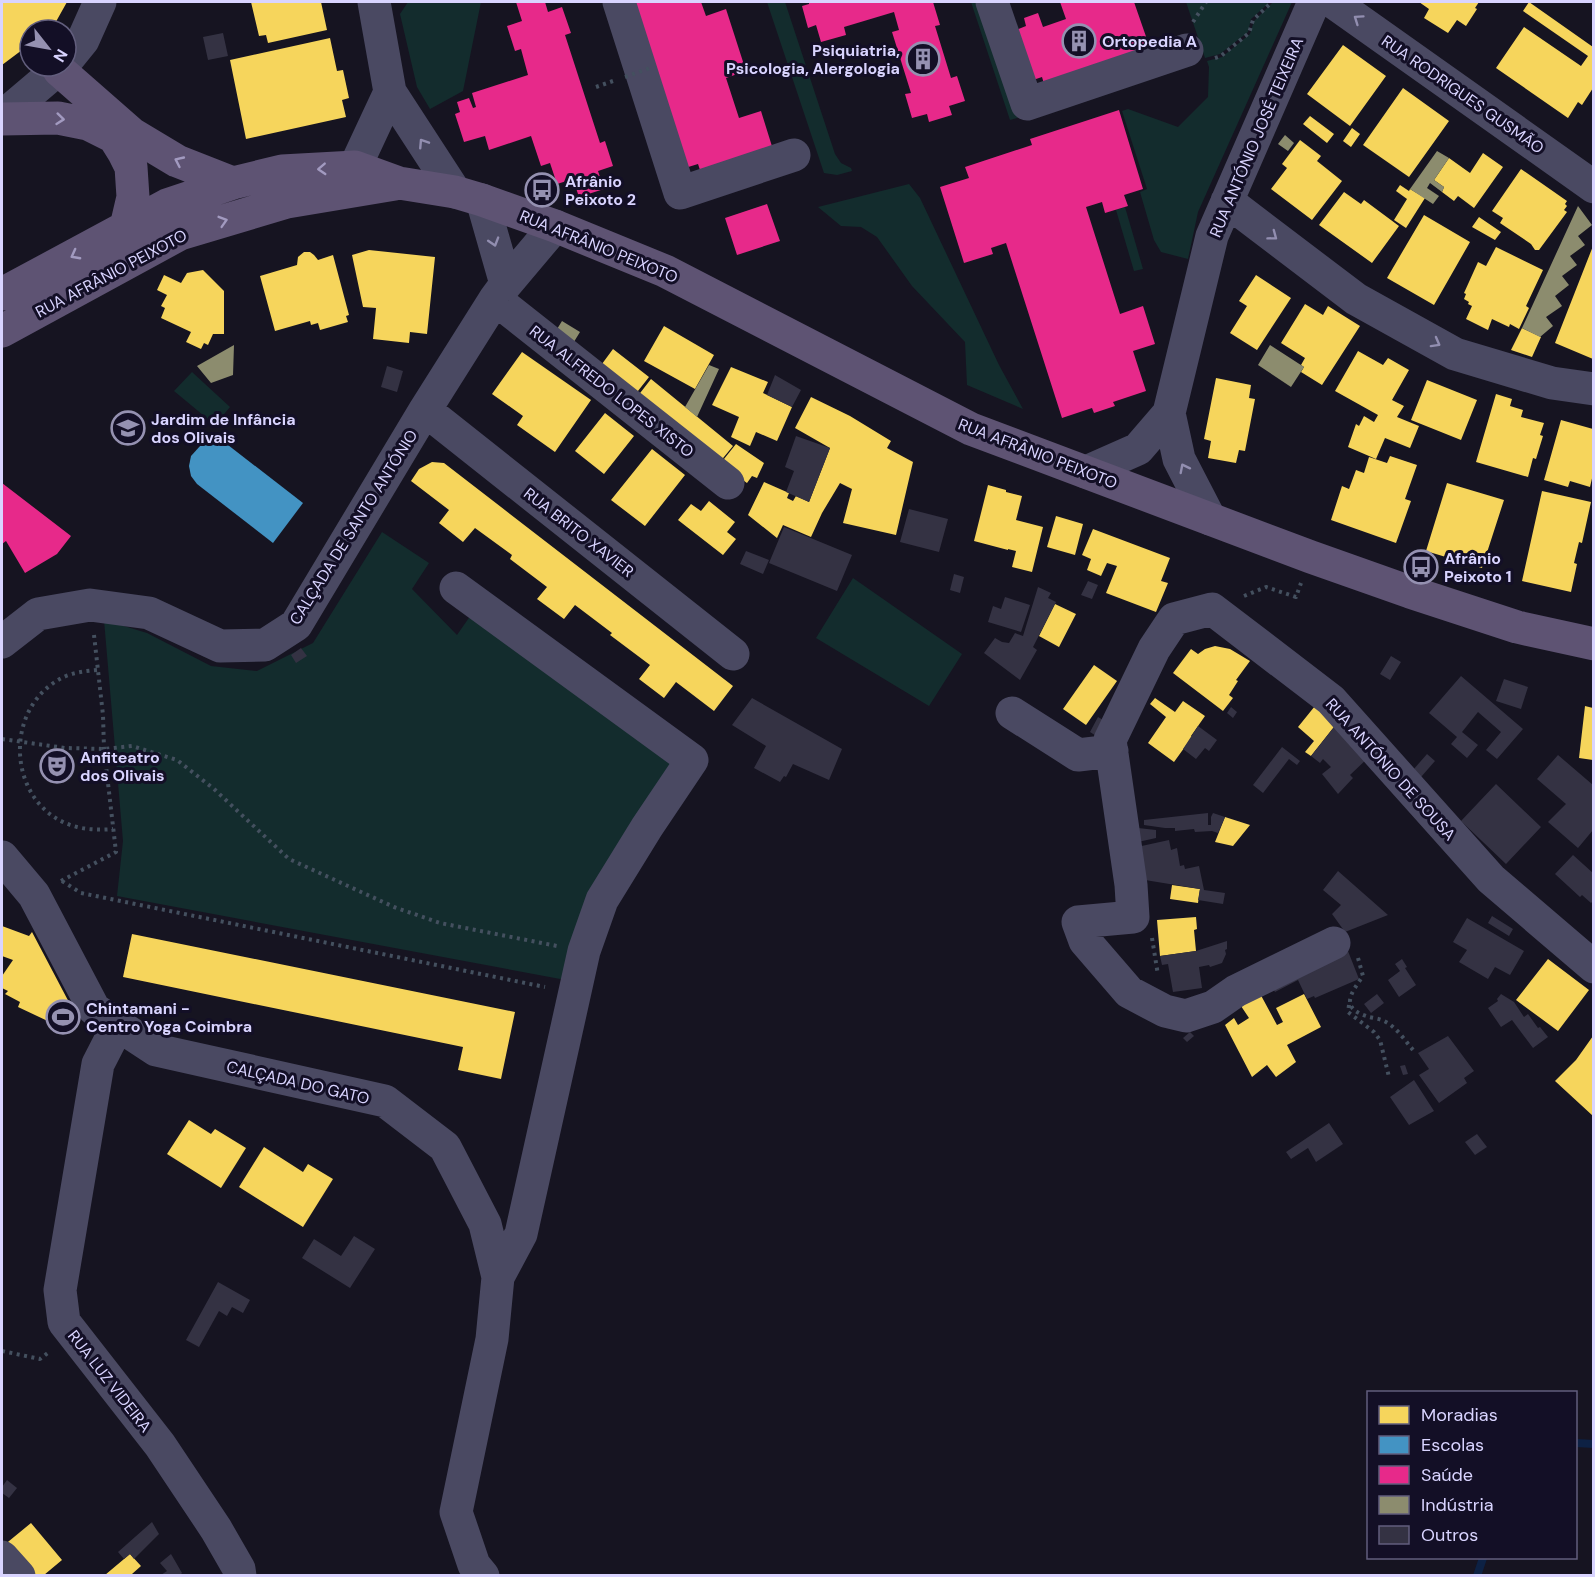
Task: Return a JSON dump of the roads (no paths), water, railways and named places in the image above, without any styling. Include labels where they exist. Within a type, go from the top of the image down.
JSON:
[{"type":"main road","points":[[74,78],[132,134],[177,161],[233,183]]},
{"type":"main road","points":[[2,118],[58,118],[88,124],[114,138],[130,166],[133,197],[126,227]]},
{"type":"main road","name":"RUA AFRÂNIO PEIXOTO","points":[[2,294],[167,205],[233,183],[282,171],[355,167],[399,183],[469,196],[555,226],[665,271],[971,429],[1410,592],[1517,627],[1592,638]]},
{"type":"main road","name":"RUA AFRÂNIO PEIXOTO","points":[[2,331],[180,234],[287,202],[399,183]]},
{"type":"street","points":[[78,46],[100,2]]},
{"type":"street","points":[[374,2],[390,92],[469,196],[501,292]]},
{"type":"street","points":[[619,2],[680,193],[794,155]]},
{"type":"street","points":[[992,2],[1027,104],[1197,44]]},
{"type":"street","name":"RUA ANTÓNIO JOSÉ TEIXEIRA","points":[[1210,519],[1179,459],[1169,413],[1212,236],[1314,2]]},
{"type":"street","name":"RUA RODRIGUES GUSMÃO","points":[[1333,2],[1593,187]]},
{"type":"street","points":[[2,118],[48,78]]},
{"type":"street","points":[[355,167],[390,92]]},
{"type":"street","points":[[1227,201],[1356,299],[1455,354],[1552,383],[1593,389]]},
{"type":"street","name":"CALÇADA DE SANTO ANTÓNIO","points":[[2,642],[38,614],[90,605],[149,613],[220,646],[265,645],[296,625],[425,410],[501,292],[555,226]]},
{"type":"street","name":"RUA ALFREDO LOPES XISTO","points":[[501,292],[728,483]]},
{"type":"street","name":"RUA BRITO XAVIER","points":[[425,410],[733,654]]},
{"type":"street","name":"RUA ANTÓNIO JOSÉ TEIXEIRA","points":[[1086,472],[1138,449],[1169,413]]},
{"type":"street","points":[[456,588],[692,760],[602,900],[584,951],[520,1234],[498,1277]]},
{"type":"street","name":"RUA ANTÓNIO DE SOUSA","points":[[1334,943],[1236,991],[1213,1007],[1186,1016],[1165,1011],[1130,992],[1085,941],[1078,922],[1133,917],[1131,885],[1110,740],[1154,649],[1174,619],[1212,609],[1331,700],[1491,879],[1593,967]]},
{"type":"street","points":[[1012,713],[1078,755],[1112,751]]},
{"type":"street","name":"CALÇADA DO GATO","points":[[2,857],[47,888],[94,1009],[156,1050],[385,1101],[445,1147],[485,1224],[498,1277],[492,1339],[456,1512],[474,1565],[483,1575]]},
{"type":"street","name":"RUA LUZ VIDEIRA","points":[[118,1025],[98,1064],[60,1290],[64,1322],[160,1445],[216,1529],[239,1569],[240,1575]]},
{"type":"street","points":[[2,1557],[19,1575]]},
{"type":"waterway","points":[[1577,1443],[1594,1444]]},
{"type":"waterway","points":[[1477,1576],[1483,1559]]},
{"type":"place","name":"Ortopedia A","points":[[1079,41]]},
{"type":"place","name":"Psiquiatria, Psicologia, Alergologia","points":[[923,59]]},
{"type":"place","name":"Afrânio Peixoto 2","points":[[542,190]]},
{"type":"place","name":"Jardim de Infância dos Olivais","points":[[128,428]]},
{"type":"place","name":"Afrânio Peixoto 1","points":[[1421,567]]},
{"type":"place","name":"Anfiteatro dos Olivais","points":[[57,766]]},
{"type":"place","name":"Chintamani - Centro Yoga Coimbra","points":[[63,1017]]}]
